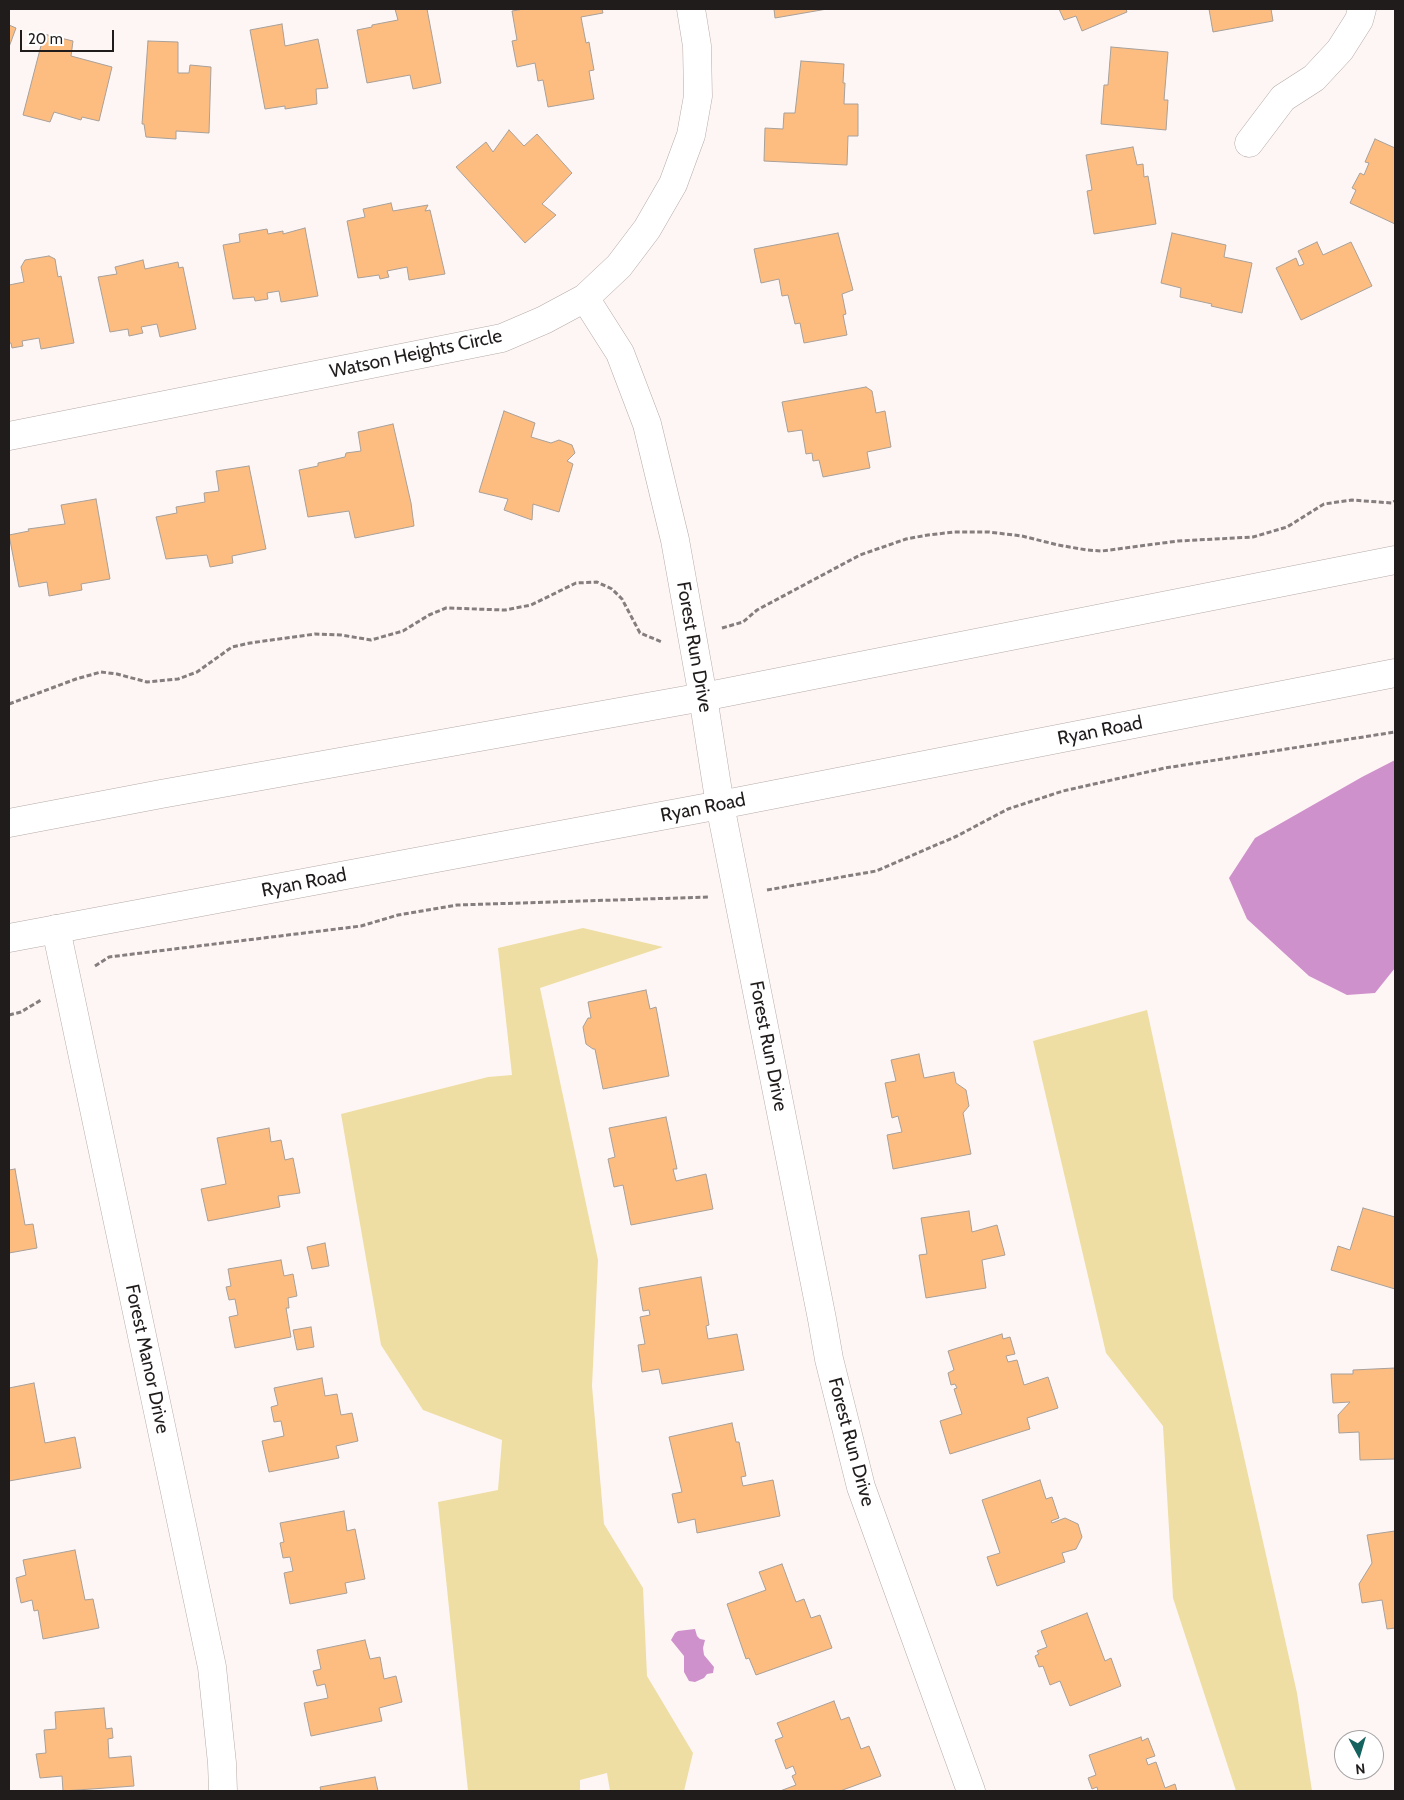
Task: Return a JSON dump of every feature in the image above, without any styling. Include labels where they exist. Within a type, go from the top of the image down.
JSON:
[{"type":"street","name":"Watson Heights Circle","points":[[9,436],[502,338],[544,320],[585,298],[619,266],[647,229],[674,184],[691,135],[698,96],[697,46],[691,9]]},
{"type":"street","points":[[1249,143],[1283,98],[1314,78],[1340,50],[1359,20],[1362,9]]},
{"type":"street","name":"Forest Run Drive","points":[[585,298],[620,353],[647,424],[675,540],[693,635],[720,805],[819,1300],[828,1358],[861,1487],[971,1791]]},
{"type":"street","points":[[9,824],[161,794],[703,697],[1395,560]]},
{"type":"street","name":"Ryan Road","points":[[9,938],[720,805],[1395,673]]},
{"type":"street","name":"Forest Manor Drive","points":[[56,929],[212,1667],[223,1791]]},
{"type":"path","points":[[9,704],[100,672],[147,682],[178,679],[197,672],[232,647],[250,643],[315,634],[341,635],[371,640],[403,631],[428,615],[446,608],[505,610],[531,605],[576,583],[597,582],[612,589],[622,599],[640,632],[662,642],[743,622],[757,610],[860,555],[906,539],[954,532],[997,533],[1022,536],[1087,550],[1102,551],[1178,541],[1253,537],[1287,527],[1324,504],[1352,500],[1392,503],[1395,501]]},
{"type":"path","points":[[9,1015],[21,1012],[109,957],[360,926],[398,916],[457,905],[689,899],[738,895],[808,884],[876,871],[957,836],[1008,809],[1063,791],[1165,768],[1395,732]]},
{"type":"shaded area","points":[[1395,760],[1395,968],[1375,993],[1347,995],[1309,976],[1247,919],[1229,878],[1255,838]]},
{"type":"shaded area","points":[[583,928],[663,947],[540,988],[598,1260],[592,1386],[604,1524],[643,1588],[647,1676],[693,1753],[684,1791],[610,1791],[607,1773],[580,1780],[580,1791],[468,1791],[438,1502],[498,1490],[502,1440],[423,1410],[381,1345],[341,1114],[488,1077],[512,1075],[498,948]]},
{"type":"shaded area","points":[[1147,1010],[1220,1350],[1297,1693],[1312,1791],[1236,1791],[1173,1598],[1163,1426],[1106,1353],[1033,1041]]},
{"type":"shaded area","points":[[695,1629],[697,1636],[705,1640],[704,1655],[714,1667],[713,1673],[707,1674],[704,1678],[695,1682],[689,1681],[684,1672],[684,1656],[671,1640],[678,1631]]},
{"type":"building","points":[[395,9],[427,9],[441,83],[413,89],[410,75],[367,83],[357,30],[398,20]]},
{"type":"building","points":[[524,9],[602,9],[603,13],[581,17],[586,43],[589,42],[594,70],[589,71],[594,99],[548,107],[543,80],[538,81],[535,63],[517,67],[512,41],[517,40],[512,11]]},
{"type":"building","points":[[774,9],[827,9],[775,18]]},
{"type":"building","points":[[1059,9],[1126,9],[1127,12],[1082,31],[1076,16],[1064,20]]},
{"type":"building","points":[[1209,9],[1271,9],[1273,21],[1213,32]]},
{"type":"building","points":[[282,24],[285,46],[318,39],[328,88],[316,89],[317,104],[285,109],[285,106],[265,109],[250,30]]},
{"type":"building","points":[[9,25],[16,28],[9,47]]},
{"type":"building","points":[[44,34],[73,41],[71,56],[112,67],[99,121],[82,117],[81,120],[54,112],[50,122],[23,115]]},
{"type":"building","points":[[148,41],[178,42],[178,73],[189,73],[190,65],[211,67],[209,133],[176,131],[176,139],[146,137],[144,124],[142,124]]},
{"type":"building","points":[[1111,47],[1168,52],[1164,100],[1168,100],[1166,130],[1101,124],[1104,85],[1108,85]]},
{"type":"building","points":[[801,61],[844,64],[844,104],[858,104],[858,136],[848,136],[847,165],[764,161],[765,128],[783,129],[784,113],[795,113]]},
{"type":"building","points":[[509,130],[524,146],[537,134],[572,173],[542,204],[556,215],[525,243],[456,167],[486,142],[493,152]]},
{"type":"building","points":[[1375,139],[1395,148],[1395,224],[1350,203],[1356,190],[1352,188],[1360,173],[1364,175],[1369,163],[1365,162]]},
{"type":"building","points":[[1133,147],[1137,165],[1143,164],[1144,177],[1148,176],[1156,224],[1094,234],[1087,191],[1092,190],[1086,155]]},
{"type":"building","points":[[391,203],[393,211],[428,205],[425,211],[430,210],[445,274],[409,280],[407,267],[387,271],[389,277],[380,279],[379,275],[358,278],[347,221],[365,217],[363,209]]},
{"type":"building","points":[[305,228],[318,296],[281,302],[279,291],[267,293],[268,299],[255,301],[254,297],[233,299],[223,245],[240,242],[239,234],[267,229],[268,234],[283,231],[283,234]]},
{"type":"building","points":[[838,233],[853,290],[842,294],[846,314],[843,315],[847,335],[804,343],[800,323],[795,324],[788,295],[782,296],[779,279],[761,283],[754,249]]},
{"type":"building","points":[[1172,233],[1226,245],[1224,257],[1252,263],[1242,313],[1180,297],[1181,288],[1161,283]]},
{"type":"building","points":[[1317,242],[1323,255],[1351,242],[1372,286],[1301,320],[1276,268],[1296,258],[1299,266],[1304,264],[1298,251]]},
{"type":"building","points":[[49,256],[55,259],[58,277],[61,276],[74,343],[41,349],[39,338],[22,341],[23,346],[12,348],[11,343],[9,343],[9,285],[24,282],[21,267],[25,260]]},
{"type":"building","points":[[143,260],[145,269],[178,262],[179,268],[183,267],[196,329],[160,337],[157,324],[141,327],[143,333],[129,336],[128,329],[110,332],[98,277],[117,274],[115,267]]},
{"type":"building","points":[[866,387],[872,391],[876,413],[885,411],[891,447],[867,452],[870,468],[823,477],[819,460],[813,461],[812,453],[806,454],[802,430],[788,432],[782,402]]},
{"type":"building","points":[[504,411],[535,423],[531,437],[551,443],[559,440],[572,445],[575,453],[567,461],[573,464],[559,512],[533,504],[532,520],[504,510],[508,499],[479,492]]},
{"type":"building","points":[[393,424],[411,503],[414,526],[355,538],[349,511],[308,517],[299,470],[318,466],[318,463],[345,457],[346,453],[361,451],[358,432]]},
{"type":"building","points":[[249,466],[266,549],[232,556],[233,563],[210,567],[207,555],[166,559],[156,517],[177,513],[176,507],[205,502],[204,493],[219,491],[216,471]]},
{"type":"building","points":[[96,499],[110,579],[81,584],[82,590],[49,596],[47,582],[19,587],[9,535],[29,531],[28,529],[65,524],[61,505]]},
{"type":"building","points":[[646,990],[650,1009],[656,1007],[669,1076],[603,1089],[595,1049],[586,1044],[583,1027],[588,1018],[591,1018],[588,1002]]},
{"type":"building","points":[[919,1054],[924,1078],[954,1072],[956,1083],[966,1090],[969,1106],[963,1113],[971,1154],[893,1169],[887,1135],[902,1132],[898,1116],[892,1118],[885,1083],[896,1081],[891,1060]]},
{"type":"building","points":[[666,1117],[677,1169],[673,1169],[676,1181],[706,1174],[713,1209],[631,1225],[623,1185],[614,1187],[608,1159],[615,1157],[609,1128]]},
{"type":"building","points":[[269,1128],[271,1142],[281,1140],[285,1160],[293,1158],[300,1193],[278,1196],[280,1207],[208,1221],[201,1189],[226,1184],[217,1138]]},
{"type":"building","points":[[15,1169],[25,1225],[33,1224],[37,1248],[9,1253],[9,1170]]},
{"type":"building","points":[[1363,1208],[1395,1217],[1395,1289],[1331,1270],[1338,1246],[1350,1250]]},
{"type":"building","points":[[969,1211],[972,1232],[997,1225],[1005,1255],[982,1260],[986,1288],[926,1298],[919,1255],[927,1254],[921,1218]]},
{"type":"building","points":[[325,1243],[329,1266],[312,1269],[307,1247]]},
{"type":"building","points":[[281,1260],[284,1276],[293,1274],[297,1296],[288,1298],[289,1308],[286,1308],[291,1337],[235,1348],[229,1317],[238,1315],[235,1299],[229,1300],[226,1287],[231,1286],[228,1269]]},
{"type":"building","points":[[701,1277],[709,1325],[706,1326],[708,1339],[737,1334],[744,1370],[662,1384],[659,1369],[642,1372],[638,1345],[645,1344],[640,1317],[650,1315],[649,1310],[643,1311],[639,1288]]},
{"type":"building","points":[[311,1327],[314,1347],[297,1350],[293,1330]]},
{"type":"building","points":[[1002,1334],[1003,1339],[1010,1337],[1015,1354],[1006,1356],[1008,1362],[1017,1360],[1024,1385],[1048,1377],[1058,1408],[1027,1418],[1030,1429],[950,1454],[940,1421],[962,1414],[954,1389],[957,1388],[955,1384],[951,1385],[948,1373],[954,1370],[948,1351]]},
{"type":"building","points":[[1395,1368],[1395,1459],[1360,1460],[1359,1432],[1339,1433],[1338,1415],[1350,1402],[1333,1403],[1331,1374],[1353,1374],[1353,1370]]},
{"type":"building","points":[[322,1378],[325,1396],[337,1394],[341,1415],[352,1413],[358,1441],[336,1446],[339,1458],[269,1472],[262,1441],[284,1436],[281,1421],[274,1422],[271,1407],[278,1405],[274,1388]]},
{"type":"building","points":[[34,1383],[45,1443],[75,1437],[81,1468],[9,1481],[9,1388]]},
{"type":"building","points":[[732,1423],[736,1442],[739,1442],[746,1476],[741,1477],[743,1486],[773,1480],[780,1516],[697,1533],[695,1519],[678,1523],[672,1494],[682,1492],[669,1437]]},
{"type":"building","points":[[1040,1480],[1046,1499],[1052,1497],[1059,1518],[1051,1521],[1052,1523],[1065,1518],[1078,1524],[1082,1537],[1076,1549],[1062,1553],[1065,1562],[997,1586],[987,1557],[1000,1553],[982,1500]]},
{"type":"building","points":[[344,1511],[347,1531],[355,1529],[365,1579],[345,1583],[347,1593],[290,1604],[284,1573],[293,1571],[290,1557],[283,1558],[280,1543],[284,1542],[280,1523]]},
{"type":"building","points":[[1395,1531],[1395,1628],[1387,1629],[1382,1600],[1362,1603],[1359,1584],[1372,1563],[1367,1535]]},
{"type":"building","points":[[75,1550],[85,1600],[93,1599],[99,1628],[43,1639],[38,1610],[34,1611],[32,1600],[21,1603],[16,1578],[26,1575],[23,1560]]},
{"type":"building","points":[[782,1564],[796,1602],[804,1599],[811,1618],[820,1615],[832,1648],[756,1675],[749,1658],[746,1659],[727,1604],[766,1590],[759,1572]]},
{"type":"building","points":[[1087,1613],[1105,1661],[1111,1658],[1121,1686],[1070,1706],[1060,1681],[1050,1685],[1043,1666],[1039,1667],[1035,1656],[1039,1654],[1037,1651],[1047,1647],[1041,1631]]},
{"type":"building","points":[[365,1640],[370,1659],[380,1657],[384,1679],[396,1676],[402,1702],[379,1708],[382,1721],[311,1736],[304,1703],[328,1698],[325,1684],[317,1686],[313,1671],[321,1669],[317,1650]]},
{"type":"building","points":[[834,1701],[841,1720],[849,1717],[861,1749],[869,1746],[881,1776],[840,1791],[780,1791],[796,1785],[792,1776],[796,1774],[793,1766],[786,1769],[775,1740],[783,1737],[777,1723]]},
{"type":"building","points":[[104,1708],[106,1729],[112,1728],[113,1738],[108,1739],[109,1758],[131,1756],[134,1786],[63,1791],[62,1776],[40,1778],[36,1754],[46,1753],[44,1730],[56,1729],[55,1712]]},
{"type":"building","points":[[1141,1737],[1142,1741],[1148,1738],[1155,1756],[1146,1759],[1148,1765],[1156,1762],[1165,1788],[1175,1784],[1177,1791],[1098,1791],[1097,1787],[1092,1789],[1088,1778],[1096,1775],[1089,1755]]},
{"type":"building","points":[[375,1777],[378,1791],[321,1791],[320,1787]]}]
